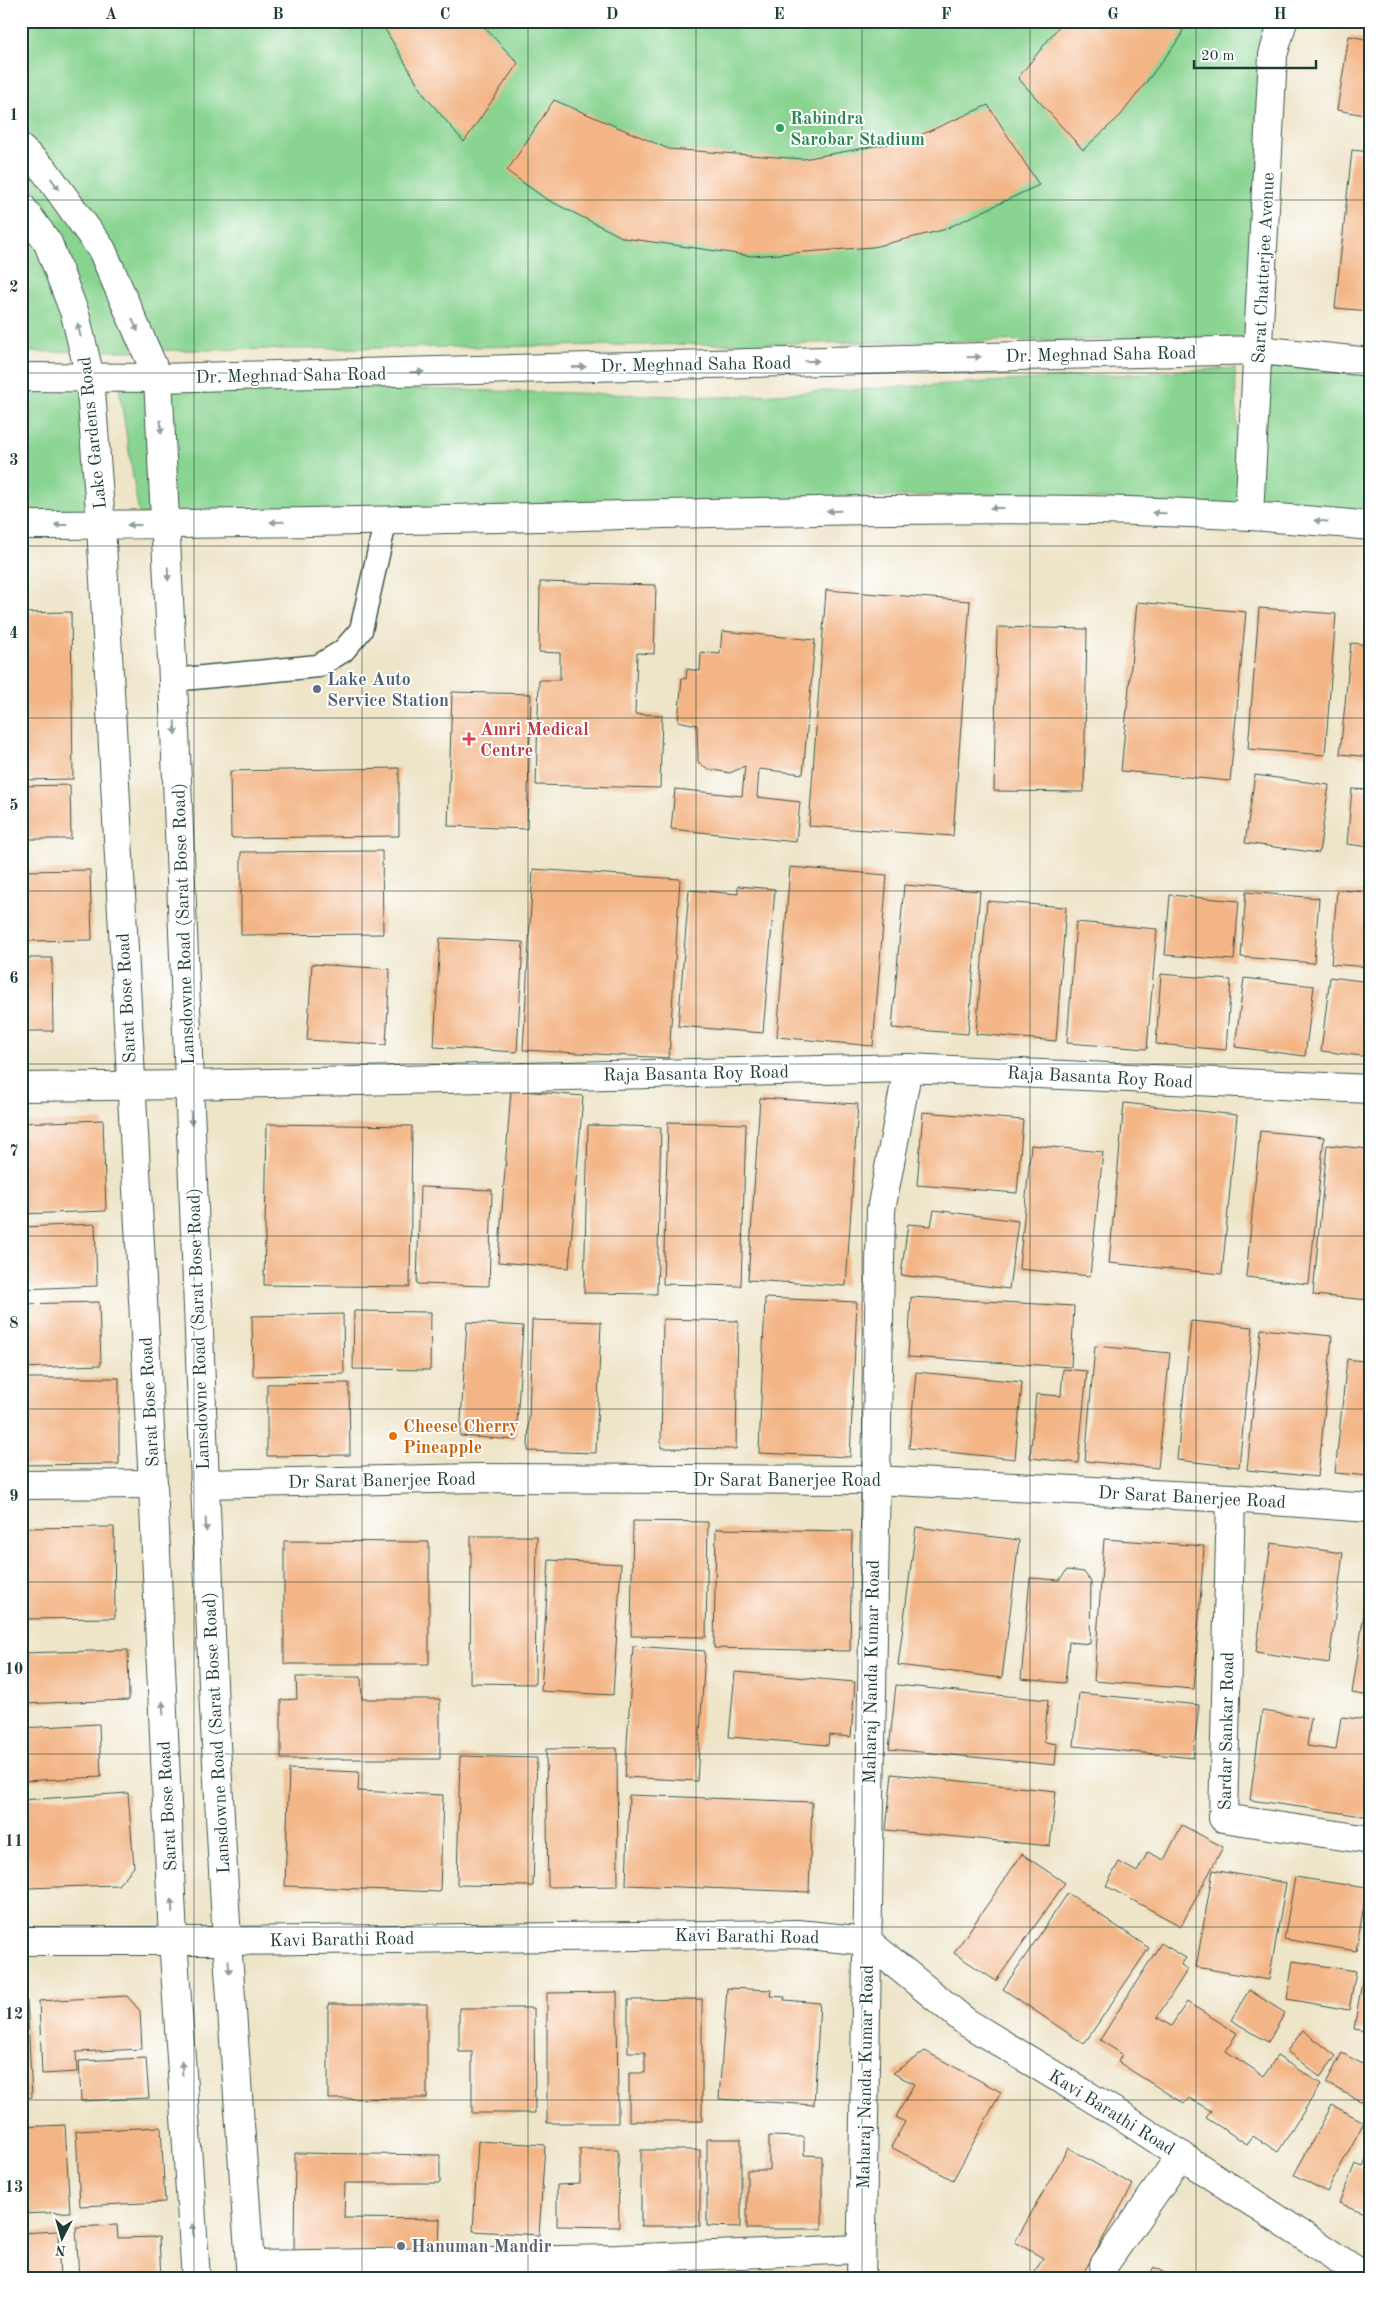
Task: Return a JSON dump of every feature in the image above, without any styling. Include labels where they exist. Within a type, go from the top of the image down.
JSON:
[{"type":"street","name":"Sarat Chatterjee Avenue","points":[[1250,516],[1273,55],[1283,21]]},
{"type":"street","points":[[21,149],[45,171],[102,250],[158,378]]},
{"type":"street","name":"Lake Gardens Road","points":[[21,206],[48,243],[75,314],[90,377],[102,525]]},
{"type":"street","name":"Dr. Meghnad Saha Road","points":[[21,377],[158,378],[1259,350],[1370,362]]},
{"type":"street","name":"Lansdowne Road (Sarat Bose Road)","points":[[158,378],[190,1085],[204,1484],[227,1940],[250,2272]]},
{"type":"street","points":[[21,525],[166,525],[386,519],[999,508],[1250,516],[1370,526]]},
{"type":"street","name":"Sarat Bose Road","points":[[102,525],[153,1484],[173,1940],[196,2279]]},
{"type":"street","name":"Raja Basanta Roy Road","points":[[21,1087],[190,1085],[908,1068],[1370,1089]]},
{"type":"street","name":"Maharaj Nanda Kumar Road","points":[[860,2279],[881,1210],[908,1068]]},
{"type":"street","name":"Dr Sarat Banerjee Road","points":[[204,1484],[478,1478],[875,1480],[1231,1498],[1370,1508]]},
{"type":"street","points":[[21,1485],[153,1484]]},
{"type":"street","name":"Sardar Sankar Road","points":[[1231,1498],[1223,1818],[1370,1840]]},
{"type":"street","name":"Kavi Barathi Road","points":[[21,1941],[798,1934],[867,1941],[966,2022],[1118,2114],[1369,2279]]},
{"type":"street","points":[[1104,2265],[1181,2155]]},
{"type":"street","points":[[250,2272],[861,2250]]},
{"type":"lane","points":[[173,680],[318,666],[343,651],[361,630],[386,519]]},
{"type":"green space","points":[[21,21],[1270,21],[1248,338],[21,352]]},
{"type":"green space","points":[[1257,361],[1370,373],[1370,520],[1257,509]]},
{"type":"green space","points":[[1235,368],[1240,506],[990,494],[139,515],[118,381],[721,397]]},
{"type":"green space","points":[[21,382],[94,383],[108,514],[21,514]]},
{"type":"building","points":[[380,21],[482,21],[486,29],[518,63],[464,142],[425,96]]},
{"type":"building","points":[[1063,21],[1186,21],[1180,38],[1121,115],[1083,150],[1018,78]]},
{"type":"building","points":[[1349,36],[1370,40],[1370,116],[1337,110]]},
{"type":"building","points":[[554,100],[669,149],[803,159],[909,140],[988,105],[1039,185],[943,230],[873,247],[752,256],[624,238],[546,199],[507,171]]},
{"type":"building","points":[[1352,150],[1370,152],[1370,311],[1335,308]]},
{"type":"building","points":[[540,582],[656,585],[654,654],[637,653],[635,714],[662,715],[660,788],[536,785],[539,680],[560,680],[560,653],[539,652]]},
{"type":"building","points":[[826,590],[970,601],[953,836],[809,826]]},
{"type":"building","points":[[1137,602],[1246,612],[1230,781],[1121,771]]},
{"type":"building","points":[[1259,608],[1336,614],[1325,755],[1248,749]]},
{"type":"building","points":[[71,612],[73,779],[21,780],[21,613]]},
{"type":"building","points":[[997,627],[1087,629],[1084,792],[994,791]]},
{"type":"building","points":[[722,631],[815,640],[803,774],[759,769],[757,797],[800,802],[796,842],[671,829],[675,789],[742,796],[745,766],[730,773],[708,769],[698,762],[697,725],[678,721],[682,678],[686,679],[687,669],[700,671],[701,652],[720,654]]},
{"type":"building","points":[[1351,643],[1370,645],[1370,757],[1340,754]]},
{"type":"building","points":[[452,692],[531,694],[527,829],[448,826]]},
{"type":"building","points":[[399,768],[399,836],[231,838],[230,771]]},
{"type":"building","points":[[1255,775],[1329,785],[1319,853],[1245,843]]},
{"type":"building","points":[[70,785],[71,839],[21,839],[21,786]]},
{"type":"building","points":[[1352,789],[1370,790],[1370,847],[1347,844]]},
{"type":"building","points":[[382,851],[383,934],[241,935],[241,852]]},
{"type":"building","points":[[790,867],[887,875],[873,1046],[777,1037]]},
{"type":"building","points":[[533,869],[680,879],[669,1058],[523,1050]]},
{"type":"building","points":[[90,870],[92,940],[21,941],[21,871]]},
{"type":"building","points":[[904,885],[980,891],[968,1034],[892,1028]]},
{"type":"building","points":[[738,886],[775,889],[763,1033],[678,1026],[689,890],[738,894]]},
{"type":"building","points":[[1337,890],[1370,892],[1370,967],[1331,964]]},
{"type":"building","points":[[1246,892],[1319,898],[1314,963],[1241,957]]},
{"type":"building","points":[[1170,895],[1239,901],[1234,960],[1165,955]]},
{"type":"building","points":[[987,901],[1066,907],[1056,1041],[976,1034]]},
{"type":"building","points":[[1076,922],[1157,929],[1147,1049],[1067,1043]]},
{"type":"building","points":[[440,938],[523,942],[517,1052],[434,1047]]},
{"type":"building","points":[[21,958],[52,958],[53,1031],[21,1031]]},
{"type":"building","points":[[312,964],[390,969],[386,1045],[307,1040]]},
{"type":"building","points":[[1161,974],[1231,980],[1226,1050],[1156,1044]]},
{"type":"building","points":[[1330,977],[1370,982],[1370,1057],[1321,1051]]},
{"type":"building","points":[[1244,978],[1314,986],[1305,1056],[1235,1047]]},
{"type":"building","points":[[511,1090],[583,1096],[569,1268],[498,1262]]},
{"type":"building","points":[[760,1098],[858,1104],[846,1286],[748,1280]]},
{"type":"building","points":[[1124,1103],[1237,1115],[1222,1274],[1109,1263]]},
{"type":"building","points":[[923,1112],[1023,1120],[1017,1193],[917,1185]]},
{"type":"building","points":[[103,1120],[106,1211],[21,1214],[21,1123]]},
{"type":"building","points":[[668,1122],[746,1124],[741,1286],[663,1284]]},
{"type":"building","points":[[267,1124],[412,1126],[410,1287],[264,1285]]},
{"type":"building","points":[[588,1125],[661,1127],[657,1294],[584,1293]]},
{"type":"building","points":[[1260,1131],[1324,1137],[1309,1284],[1246,1277]]},
{"type":"building","points":[[1031,1145],[1103,1152],[1090,1276],[1019,1269]]},
{"type":"building","points":[[1327,1145],[1370,1149],[1370,1300],[1313,1295]]},
{"type":"building","points":[[420,1187],[492,1190],[489,1286],[417,1284]]},
{"type":"building","points":[[934,1210],[1018,1221],[1009,1289],[901,1275],[908,1224],[931,1226]]},
{"type":"building","points":[[95,1224],[97,1286],[21,1289],[21,1227]]},
{"type":"building","points":[[911,1297],[1074,1306],[1071,1367],[908,1357]]},
{"type":"building","points":[[765,1298],[857,1302],[850,1457],[759,1453]]},
{"type":"building","points":[[99,1302],[101,1365],[21,1368],[21,1304]]},
{"type":"building","points":[[354,1311],[431,1312],[430,1370],[353,1369]]},
{"type":"building","points":[[343,1314],[344,1374],[253,1376],[252,1316]]},
{"type":"building","points":[[663,1319],[738,1321],[736,1449],[661,1448]]},
{"type":"building","points":[[532,1320],[601,1322],[596,1453],[528,1451]]},
{"type":"building","points":[[1191,1321],[1253,1327],[1239,1467],[1177,1460]]},
{"type":"building","points":[[467,1322],[523,1326],[516,1440],[460,1436]]},
{"type":"building","points":[[1261,1329],[1332,1336],[1318,1477],[1247,1470]]},
{"type":"building","points":[[1095,1346],[1170,1353],[1158,1468],[1085,1461]]},
{"type":"building","points":[[1347,1359],[1370,1362],[1370,1476],[1335,1473]]},
{"type":"building","points":[[1063,1369],[1087,1371],[1078,1463],[1030,1458],[1036,1394],[1061,1396]]},
{"type":"building","points":[[916,1372],[1022,1382],[1015,1459],[909,1448]]},
{"type":"building","points":[[21,1378],[119,1378],[119,1464],[21,1465]]},
{"type":"building","points":[[349,1383],[350,1455],[267,1456],[267,1384]]},
{"type":"building","points":[[633,1521],[708,1522],[706,1637],[631,1636]]},
{"type":"building","points":[[114,1527],[115,1618],[21,1619],[21,1528]]},
{"type":"building","points":[[916,1527],[1019,1540],[1002,1678],[898,1665]]},
{"type":"building","points":[[716,1529],[852,1531],[850,1651],[714,1648]]},
{"type":"building","points":[[471,1536],[537,1536],[535,1684],[470,1683]]},
{"type":"building","points":[[1104,1539],[1204,1546],[1194,1689],[1094,1681]]},
{"type":"building","points":[[284,1541],[429,1542],[429,1664],[284,1664]]},
{"type":"building","points":[[1271,1543],[1343,1553],[1329,1663],[1256,1652]]},
{"type":"building","points":[[549,1560],[621,1564],[613,1695],[541,1691]]},
{"type":"building","points":[[1067,1570],[1084,1572],[1091,1582],[1090,1644],[1069,1642],[1065,1683],[1021,1679],[1030,1578],[1059,1580]]},
{"type":"building","points":[[1370,1581],[1370,1696],[1352,1693]]},
{"type":"building","points":[[633,1646],[705,1651],[697,1781],[625,1777]]},
{"type":"building","points":[[128,1650],[129,1700],[21,1704],[21,1653]]},
{"type":"building","points":[[735,1672],[855,1682],[851,1737],[829,1735],[828,1745],[729,1737]]},
{"type":"building","points":[[296,1677],[361,1677],[362,1699],[440,1699],[440,1759],[281,1759],[281,1700],[297,1699]]},
{"type":"building","points":[[896,1685],[1048,1700],[1044,1742],[1057,1744],[1055,1765],[889,1749]]},
{"type":"building","points":[[1079,1693],[1199,1705],[1193,1758],[1074,1746]]},
{"type":"building","points":[[1262,1711],[1311,1718],[1307,1746],[1336,1750],[1341,1717],[1370,1720],[1370,1817],[1250,1800]]},
{"type":"building","points":[[99,1724],[101,1777],[21,1781],[21,1728]]},
{"type":"building","points":[[617,1748],[618,1886],[548,1887],[546,1749]]},
{"type":"building","points":[[460,1756],[537,1758],[533,1886],[457,1885]]},
{"type":"building","points":[[289,1769],[359,1772],[358,1791],[443,1795],[440,1892],[285,1886]]},
{"type":"building","points":[[892,1774],[1056,1791],[1050,1846],[886,1830]]},
{"type":"building","points":[[128,1793],[134,1867],[118,1885],[27,1888],[21,1800]]},
{"type":"building","points":[[629,1795],[812,1802],[809,1892],[626,1885]]},
{"type":"building","points":[[1182,1825],[1223,1847],[1181,1926],[1106,1886],[1119,1862],[1137,1872],[1148,1852],[1164,1860]]},
{"type":"building","points":[[1022,1854],[1065,1883],[996,1981],[954,1953]]},
{"type":"building","points":[[1213,1870],[1286,1883],[1269,1980],[1196,1967]]},
{"type":"building","points":[[1295,1877],[1367,1888],[1356,1951],[1284,1939]]},
{"type":"building","points":[[1068,1893],[1149,1948],[1084,2044],[1003,1989]]},
{"type":"building","points":[[1370,1940],[1370,2032],[1354,2029]]},
{"type":"building","points":[[1161,1943],[1186,1958],[1181,1965],[1188,1969],[1157,2017],[1171,2026],[1187,2002],[1237,2033],[1226,2051],[1264,2076],[1277,2056],[1321,2084],[1278,2152],[1253,2136],[1247,2144],[1206,2118],[1211,2111],[1189,2098],[1184,2104],[1118,2062],[1122,2054],[1100,2040]]},
{"type":"building","points":[[1293,1961],[1356,1971],[1349,2010],[1287,1999]]},
{"type":"building","points":[[727,1988],[771,1990],[770,1996],[785,1997],[784,2000],[820,2003],[814,2105],[719,2099]]},
{"type":"building","points":[[1249,1990],[1285,2013],[1268,2042],[1231,2020]]},
{"type":"building","points":[[617,1992],[618,2123],[547,2123],[547,1993]]},
{"type":"building","points":[[127,1996],[140,2011],[142,2049],[76,2052],[77,2072],[42,2074],[39,2001]]},
{"type":"building","points":[[702,1999],[702,2121],[629,2121],[629,2073],[645,2073],[645,2052],[628,2052],[628,2000]]},
{"type":"building","points":[[21,2001],[27,2001],[32,2097],[21,2098]]},
{"type":"building","points":[[328,2004],[427,2004],[427,2098],[328,2099]]},
{"type":"building","points":[[459,2008],[534,2008],[535,2113],[472,2113],[472,2052],[459,2052]]},
{"type":"building","points":[[1303,2030],[1336,2056],[1320,2077],[1287,2051]]},
{"type":"building","points":[[925,2051],[1001,2092],[953,2180],[891,2147],[905,2122],[896,2117],[914,2084],[893,2073]]},
{"type":"building","points":[[1342,2053],[1370,2068],[1370,2106],[1326,2083]]},
{"type":"building","points":[[146,2058],[149,2098],[81,2101],[79,2061]]},
{"type":"building","points":[[1332,2105],[1364,2122],[1327,2192],[1294,2175]]},
{"type":"building","points":[[65,2125],[70,2212],[21,2214],[21,2127]]},
{"type":"building","points":[[161,2127],[165,2202],[80,2206],[76,2131]]},
{"type":"building","points":[[769,2136],[804,2137],[804,2155],[822,2156],[822,2229],[747,2229],[747,2170],[769,2170]]},
{"type":"building","points":[[707,2139],[741,2139],[741,2227],[707,2226]]},
{"type":"building","points":[[478,2141],[545,2145],[539,2235],[473,2231]]},
{"type":"building","points":[[1068,2148],[1133,2185],[1080,2279],[1031,2279],[1043,2258],[1015,2242]]},
{"type":"building","points":[[580,2149],[618,2149],[619,2227],[557,2226],[557,2185],[580,2184]]},
{"type":"building","points":[[641,2150],[700,2150],[700,2226],[641,2226]]},
{"type":"building","points":[[1370,2151],[1370,2226],[1362,2223],[1365,2213],[1339,2203],[1355,2164],[1363,2167]]},
{"type":"building","points":[[295,2153],[440,2155],[440,2183],[345,2183],[344,2218],[440,2219],[439,2252],[294,2251]]},
{"type":"building","points":[[117,2225],[118,2238],[159,2237],[161,2279],[79,2279],[76,2227]]},
{"type":"building","points":[[58,2231],[60,2279],[21,2279],[21,2233]]},
{"type":"building","points":[[1154,2267],[1175,2279],[1147,2279]]},
{"type":"place","name":"Rabindra Sarobar Stadium","points":[[780,128]]},
{"type":"place","name":"Lake Auto Service Station","points":[[317,689]]},
{"type":"place","name":"Amri Medical Centre","points":[[469,739]]},
{"type":"place","name":"Cheese Cherry Pineapple","points":[[393,1436]]},
{"type":"place","name":"Hanuman Mandir","points":[[401,2246]]}]
